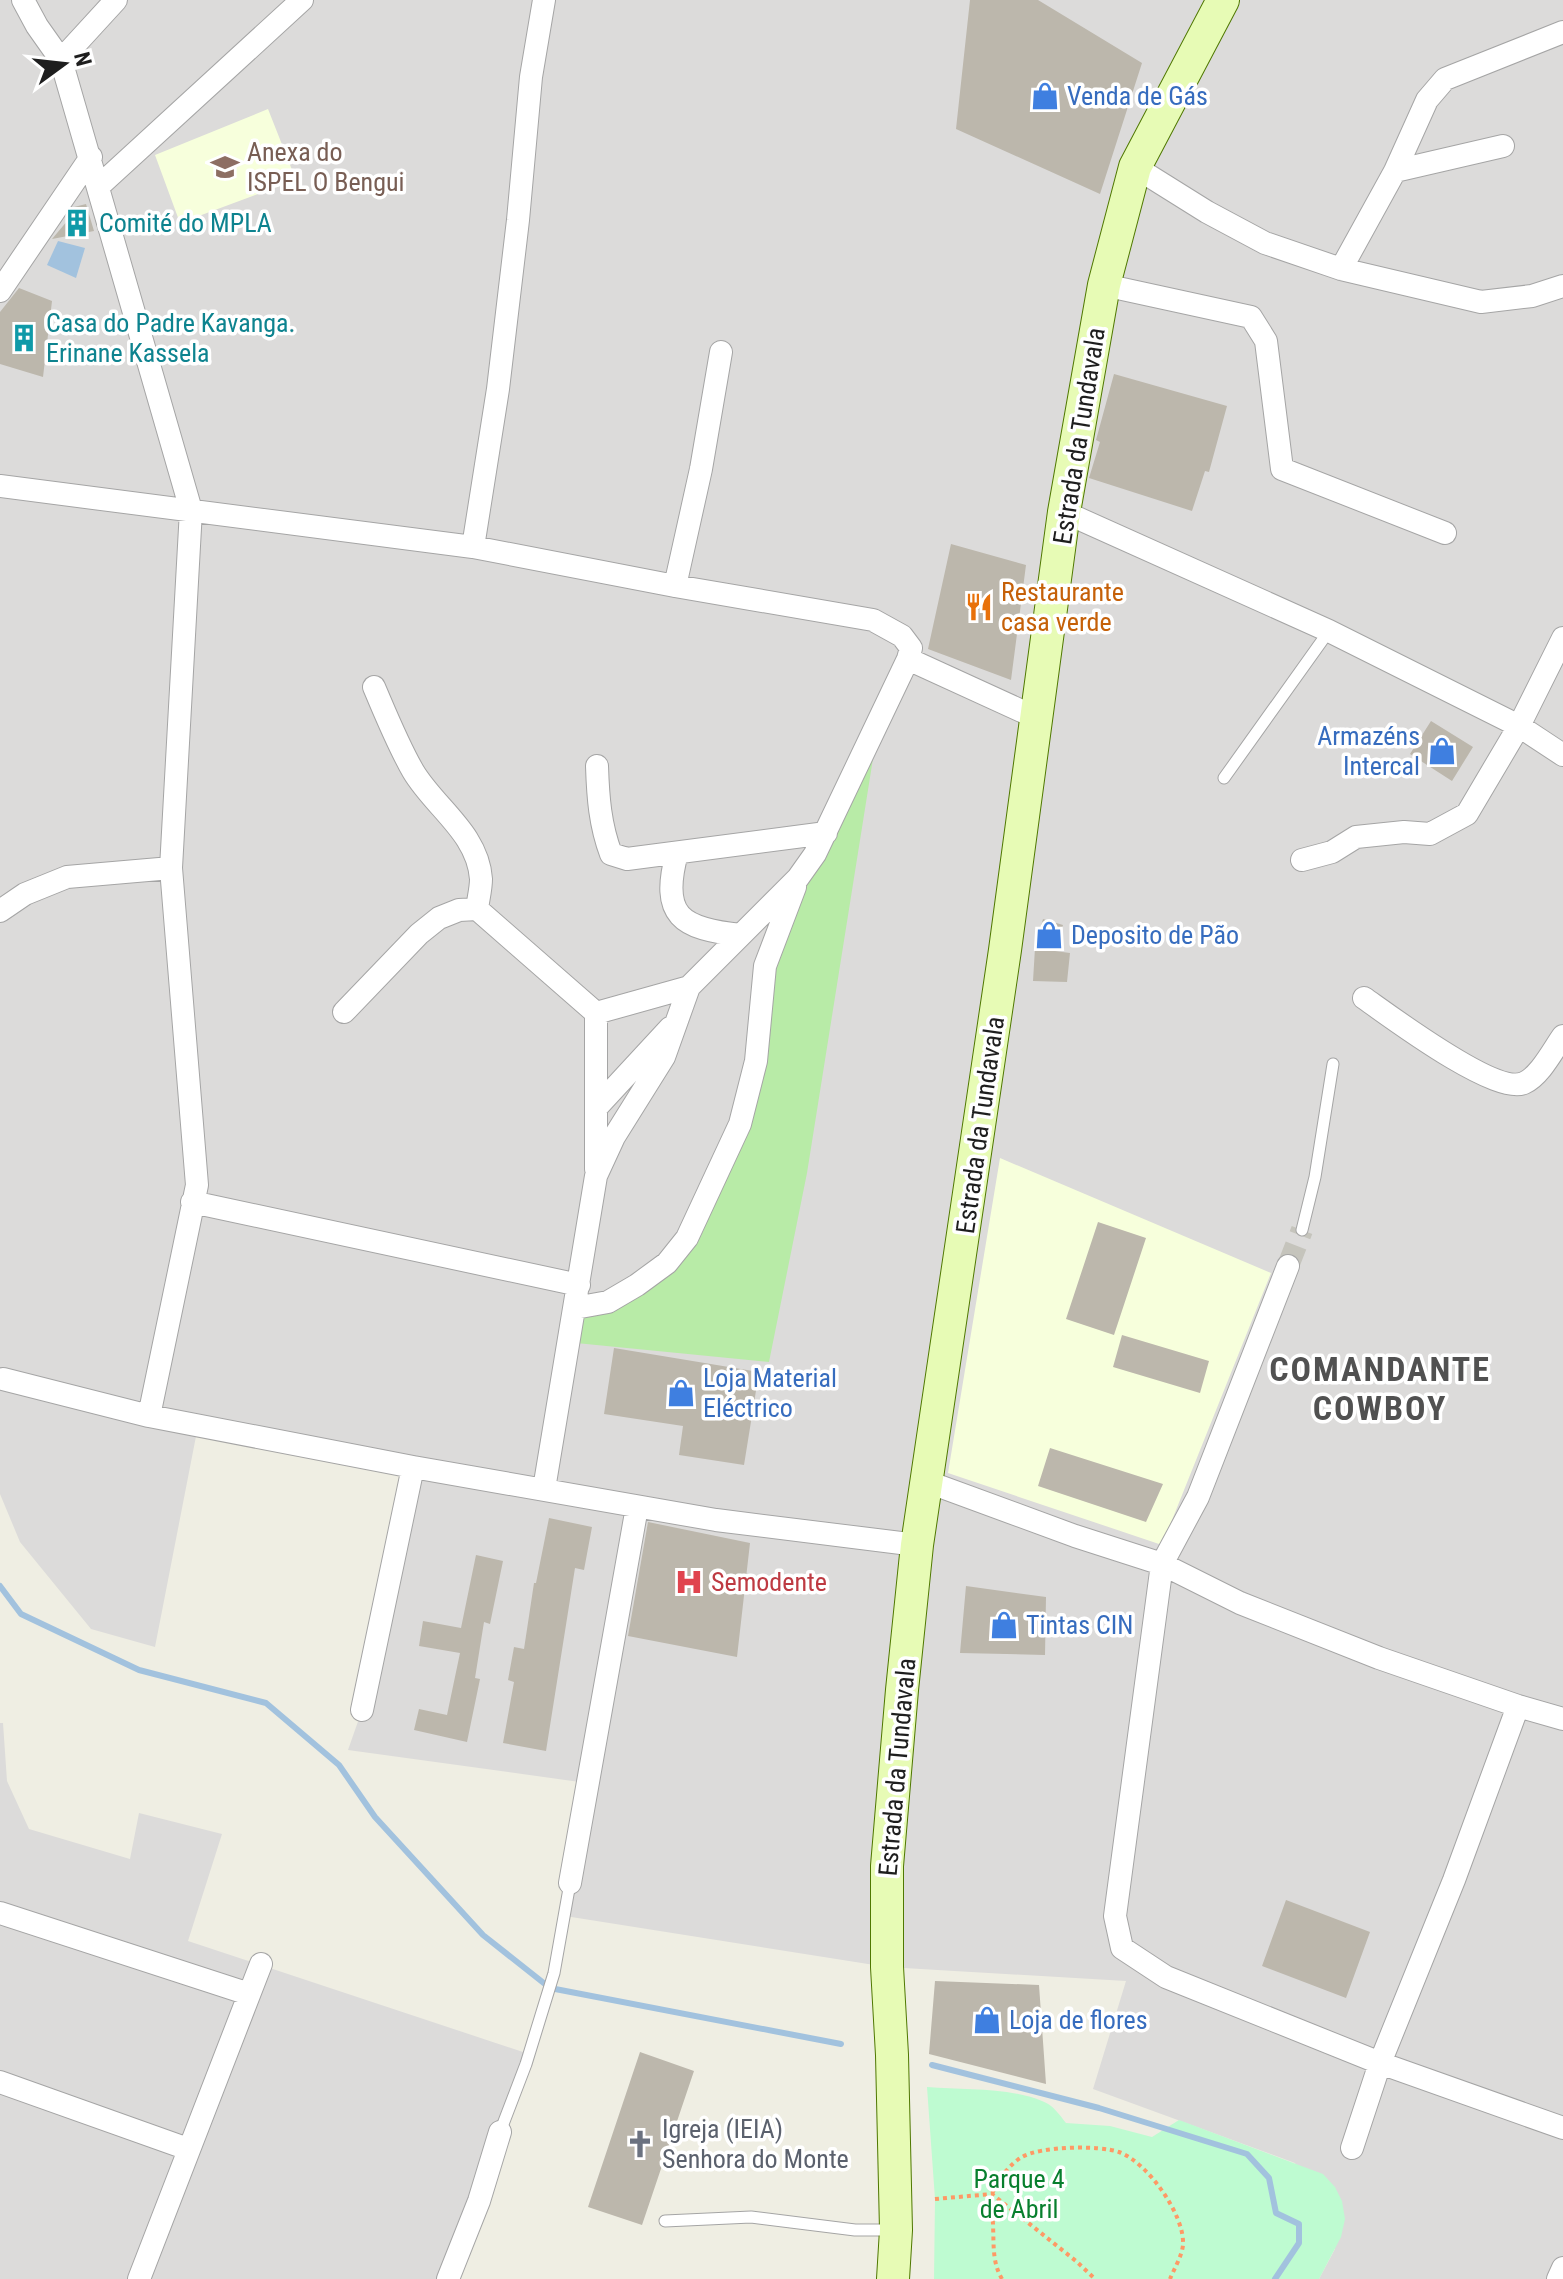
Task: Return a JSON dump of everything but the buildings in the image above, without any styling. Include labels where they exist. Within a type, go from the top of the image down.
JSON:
[{"type":"main road","name":"Estrada da Tundavala","points":[[893,2279],[896,2230],[887,1967],[887,1866],[917,1545],[1064,512],[1104,285],[1135,167],[1223,0]]},
{"type":"street","points":[[23,0],[61,60],[191,510],[171,868],[197,1185],[149,1416]]},
{"type":"street","points":[[61,60],[116,0]]},
{"type":"street","points":[[99,186],[302,0]]},
{"type":"street","points":[[473,547],[498,389],[531,77],[544,0]]},
{"type":"street","points":[[1341,269],[1395,171],[1427,100],[1445,79],[1563,32]]},
{"type":"street","points":[[1395,171],[1503,146]]},
{"type":"street","points":[[0,291],[91,157]]},
{"type":"street","points":[[1135,167],[1207,212],[1265,243],[1341,269],[1481,302],[1532,296],[1563,286]]},
{"type":"street","points":[[1104,285],[1251,317],[1266,341],[1282,469],[1445,533]]},
{"type":"street","points":[[675,586],[701,469],[721,352]]},
{"type":"street","points":[[0,486],[473,547],[873,620],[902,636],[911,648],[826,833],[798,878],[765,966],[756,1061],[740,1124],[687,1238],[667,1263],[637,1285],[608,1302],[575,1308]]},
{"type":"street","points":[[1064,512],[1329,631],[1519,726],[1563,755]]},
{"type":"street","points":[[1302,860],[1332,852],[1356,837],[1430,834],[1467,814],[1519,726],[1563,638]]},
{"type":"street","points":[[908,659],[1037,718]]},
{"type":"street","points":[[374,687],[412,770],[470,844],[481,879],[477,909]]},
{"type":"street","points":[[597,766],[598,808],[611,854],[627,859],[826,833]]},
{"type":"street","points":[[677,853],[669,881],[671,901],[678,913],[692,927],[741,935]]},
{"type":"street","points":[[0,911],[25,894],[67,877],[171,868]]},
{"type":"street","points":[[596,1176],[614,1137],[664,1057],[689,987],[798,878]]},
{"type":"street","points":[[344,1012],[419,934],[439,918],[459,910],[477,909],[596,1013],[596,1176],[544,1489]]},
{"type":"street","points":[[596,1013],[689,987]]},
{"type":"street","points":[[1364,998],[1416,1035],[1493,1081],[1509,1085],[1524,1083],[1535,1074],[1563,1036]]},
{"type":"street","points":[[596,1108],[676,1022]]},
{"type":"street","points":[[192,1202],[579,1285]]},
{"type":"street","points":[[1288,1266],[1198,1497],[1162,1564],[1115,1916],[1122,1948],[1166,1977],[1380,2063],[1563,2128]]},
{"type":"street","points":[[3,1379],[149,1416],[413,1467],[716,1520],[917,1545]]},
{"type":"street","points":[[362,1710],[413,1467]]},
{"type":"street","points":[[928,1482],[1162,1564],[1240,1603],[1379,1658],[1518,1706],[1561,1711]]},
{"type":"street","points":[[570,1883],[637,1507]]},
{"type":"street","points":[[1352,2148],[1380,2063],[1454,1880],[1518,1706]]},
{"type":"street","points":[[0,1913],[249,1994]]},
{"type":"street","points":[[139,2279],[261,1964]]},
{"type":"street","points":[[0,2082],[188,2149]]},
{"type":"street","points":[[448,2279],[479,2201],[500,2132]]},
{"type":"street","points":[[1558,2279],[1563,2268]]},
{"type":"lane","points":[[1224,778],[1329,631]]},
{"type":"lane","points":[[1302,1230],[1315,1177],[1333,1064]]},
{"type":"lane","points":[[500,2132],[526,2064],[554,1973],[570,1883]]},
{"type":"lane","points":[[665,2221],[751,2217],[855,2230],[896,2230]]},
{"type":"path","points":[[1002,2279],[994,2266],[992,2194],[1004,2173],[1021,2157],[1038,2152],[1084,2149],[1115,2151],[1126,2156],[1146,2173],[1173,2207],[1179,2219],[1183,2248],[1170,2279]]},
{"type":"path","points":[[935,2199],[992,2194],[1095,2279]]},
{"type":"shaded area","points":[[0,0],[1563,0],[1563,2279],[1319,2279],[1335,2249],[1295,2163],[1093,2089],[1126,1981],[887,1967],[565,1916],[587,1783],[348,1750],[362,1710],[413,1468],[198,1426],[155,1647],[91,1629],[20,1542],[0,1494]]},
{"type":"shaded area","name":"Anexa do ISPEL O Bengui","points":[[268,109],[296,180],[180,223],[155,155]]},
{"type":"shaded area","points":[[1000,1158],[1271,1273],[1162,1545],[948,1473]]},
{"type":"shaded area","points":[[0,1723],[3,1723],[7,1781],[29,1829],[130,1859],[139,1813],[222,1834],[188,1941],[529,2054],[448,2279],[0,2279]]},
{"type":"green space","points":[[875,746],[807,1173],[769,1362],[576,1343],[578,1317],[639,1295],[701,1236],[724,1180],[768,988],[789,923],[812,870]]},
{"type":"green space","name":"Parque 4 de Abril","points":[[927,2087],[1014,2093],[1046,2103],[1066,2123],[1110,2126],[1152,2137],[1179,2120],[1323,2174],[1342,2201],[1345,2219],[1341,2237],[1319,2279],[934,2279],[935,2199]]},
{"type":"water","points":[[58,241],[85,248],[76,278],[47,265]]},
{"type":"waterway","points":[[0,1586],[21,1614],[139,1670],[266,1703],[339,1765],[375,1817],[483,1935],[550,1988],[841,2044]]},
{"type":"waterway","points":[[932,2065],[1099,2108],[1247,2154],[1269,2178],[1276,2213],[1299,2224],[1299,2243],[1275,2279]]},
{"type":"tunnel","points":[[1288,1266],[1302,1230]]},
{"type":"place","name":"Venda de Gás","points":[[1045,96]]},
{"type":"place","name":"Anexa do ISPEL O Bengui","points":[[225,167]]},
{"type":"place","name":"Comité do MPLA","points":[[77,223]]},
{"type":"place","name":"Casa do Padre Kavanga. Erinane Kassela","points":[[24,338]]},
{"type":"place","name":"Restaurante casa verde","points":[[979,607]]},
{"type":"place","name":"Armazéns Intercal","points":[[1442,751]]},
{"type":"place","name":"Deposito de Pão","points":[[1049,935]]},
{"type":"place","name":"Loja Material Eléctrico","points":[[681,1393]]},
{"type":"place","name":"Semodente","points":[[689,1582]]},
{"type":"place","name":"Tintas CIN","points":[[1004,1625]]},
{"type":"place","name":"Loja de flores","points":[[987,2020]]},
{"type":"place","name":"Igreja (IEIA) Senhora do Monte","points":[[640,2144]]},
{"type":"district","name":"COMANDANTE COWBOY","points":[[1380,1388]]}]
